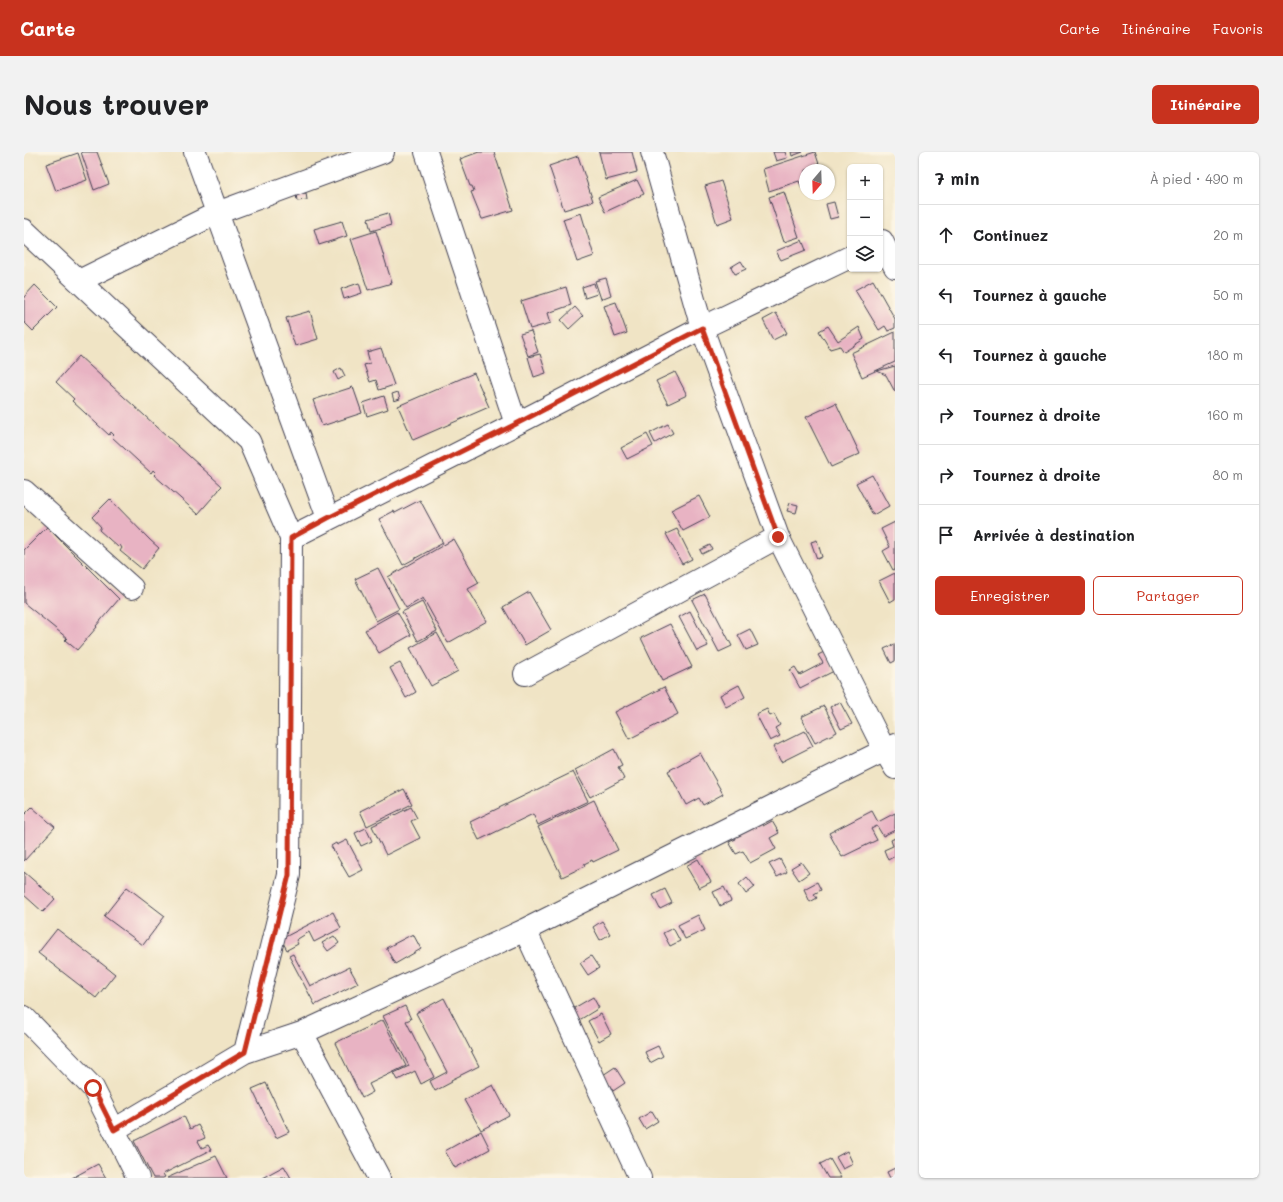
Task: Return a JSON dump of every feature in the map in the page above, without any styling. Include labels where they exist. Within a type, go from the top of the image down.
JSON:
[{"type":"street","points":[[195,152],[328,518]]},
{"type":"street","points":[[79,282],[217,213],[383,152]]},
{"type":"street","points":[[426,152],[516,424]]},
{"type":"street","points":[[114,1130],[245,1052],[302,1034],[525,930],[892,755],[778,537],[702,328],[652,152]]},
{"type":"street","points":[[26,236],[79,282],[249,442],[291,538],[289,875],[245,1052]]},
{"type":"street","points":[[886,239],[895,267]]},
{"type":"street","points":[[291,538],[702,328],[847,257]]},
{"type":"street","points":[[24,491],[132,588]]},
{"type":"street","points":[[525,674],[778,537]]},
{"type":"street","points":[[525,930],[640,1178]]},
{"type":"street","points":[[24,1017],[93,1088],[138,1178]]},
{"type":"street","points":[[302,1034],[379,1178]]},
{"type":"building","points":[[81,152],[97,152],[109,184],[94,190]]},
{"type":"building","points":[[479,152],[494,152],[513,210],[482,219],[471,192],[474,191],[472,186],[470,186],[460,159]]},
{"type":"building","points":[[599,152],[632,152],[637,172],[606,180]]},
{"type":"building","points":[[773,152],[785,152],[787,158],[776,161]]},
{"type":"building","points":[[791,152],[803,152],[792,156]]},
{"type":"building","points":[[815,152],[819,164],[799,164],[799,181],[769,191],[763,169]]},
{"type":"building","points":[[78,153],[87,180],[56,191],[46,164]]},
{"type":"building","points":[[578,156],[593,201],[564,210],[549,166]]},
{"type":"building","points":[[637,180],[644,194],[605,212],[598,197]]},
{"type":"building","points":[[721,181],[733,218],[717,224],[705,186]]},
{"type":"building","points":[[784,192],[799,237],[784,242],[769,197]]},
{"type":"building","points":[[306,193],[307,200],[297,201],[296,194]]},
{"type":"building","points":[[834,202],[838,217],[830,219],[826,204]]},
{"type":"building","points":[[388,213],[391,225],[371,231],[368,219]]},
{"type":"building","points":[[581,213],[594,256],[577,262],[563,219]]},
{"type":"building","points":[[342,221],[347,236],[319,245],[314,229]]},
{"type":"building","points":[[376,231],[392,283],[368,290],[351,239]]},
{"type":"building","points":[[802,240],[806,250],[781,260],[776,251]]},
{"type":"building","points":[[741,261],[746,269],[735,274],[731,267]]},
{"type":"building","points":[[606,278],[611,295],[601,299],[595,281]]},
{"type":"building","points":[[873,280],[895,319],[895,328],[888,331],[885,326],[879,330],[855,290]]},
{"type":"building","points":[[359,283],[362,293],[344,299],[341,289]]},
{"type":"building","points":[[594,283],[597,294],[585,298],[582,287]]},
{"type":"building","points":[[35,285],[57,307],[33,331],[24,322],[24,297]]},
{"type":"building","points":[[566,287],[571,305],[548,313],[551,323],[530,329],[521,301]]},
{"type":"building","points":[[616,302],[627,333],[615,337],[604,306]]},
{"type":"building","points":[[575,307],[583,316],[569,329],[561,320]]},
{"type":"building","points":[[310,311],[318,339],[295,346],[286,318]]},
{"type":"building","points":[[776,313],[787,333],[773,340],[763,320]]},
{"type":"building","points":[[828,326],[838,341],[859,327],[864,339],[844,352],[840,346],[830,349],[819,331]]},
{"type":"building","points":[[531,331],[538,352],[528,356],[520,334]]},
{"type":"building","points":[[895,332],[895,362],[862,377],[851,353]]},
{"type":"building","points":[[381,348],[394,385],[379,390],[376,380],[370,382],[364,365],[370,363],[367,352]]},
{"type":"building","points":[[540,354],[546,373],[534,377],[528,357]]},
{"type":"building","points":[[79,356],[222,486],[198,514],[154,475],[156,473],[153,470],[151,473],[112,437],[114,435],[111,432],[109,435],[72,401],[74,399],[56,382]]},
{"type":"building","points":[[895,366],[895,392],[886,375],[877,371]]},
{"type":"building","points":[[341,368],[345,376],[338,380],[334,372]]},
{"type":"building","points":[[675,372],[687,395],[668,404],[656,381]]},
{"type":"building","points":[[474,373],[489,407],[413,440],[398,406]]},
{"type":"building","points":[[353,387],[362,413],[322,426],[313,400]]},
{"type":"building","points":[[398,392],[400,399],[394,401],[392,394]]},
{"type":"building","points":[[384,396],[388,409],[367,416],[363,403]]},
{"type":"building","points":[[836,403],[860,454],[831,467],[806,417]]},
{"type":"building","points":[[668,424],[673,433],[655,443],[650,433]]},
{"type":"building","points":[[647,434],[653,446],[627,459],[621,448]]},
{"type":"building","points":[[872,475],[889,506],[873,515],[856,483]]},
{"type":"building","points":[[699,496],[710,517],[683,531],[671,510]]},
{"type":"building","points":[[110,499],[159,548],[142,569],[120,551],[122,548],[120,545],[118,547],[99,530],[101,527],[92,517]]},
{"type":"building","points":[[420,500],[443,543],[403,565],[379,519],[394,511],[395,513]]},
{"type":"building","points":[[790,503],[798,505],[796,513],[787,511]]},
{"type":"building","points":[[895,522],[895,569],[893,570],[883,551],[890,547],[881,529]]},
{"type":"building","points":[[47,527],[119,599],[77,650],[65,640],[67,638],[24,603],[24,550]]},
{"type":"building","points":[[677,529],[692,559],[682,564],[666,534]]},
{"type":"building","points":[[454,539],[479,583],[468,589],[487,621],[448,643],[423,598],[406,608],[388,577]]},
{"type":"building","points":[[817,540],[822,557],[817,559],[811,542]]},
{"type":"building","points":[[710,545],[712,549],[702,554],[700,550]]},
{"type":"building","points":[[378,568],[399,609],[376,621],[355,579]]},
{"type":"building","points":[[895,573],[895,599],[890,602],[879,581]]},
{"type":"building","points":[[529,592],[551,630],[525,645],[503,607]]},
{"type":"building","points":[[705,594],[732,646],[719,652],[692,600]]},
{"type":"building","points":[[422,602],[437,631],[418,641],[402,612]]},
{"type":"building","points":[[690,611],[708,646],[697,651],[679,617]]},
{"type":"building","points":[[397,612],[411,635],[379,653],[365,630]]},
{"type":"building","points":[[670,624],[692,667],[662,681],[641,638]]},
{"type":"building","points":[[750,629],[758,645],[746,650],[738,635]]},
{"type":"building","points":[[437,633],[458,671],[431,686],[410,648]]},
{"type":"building","points":[[895,644],[895,661],[891,663],[884,649]]},
{"type":"building","points":[[824,652],[834,671],[800,688],[790,670],[795,667],[800,675],[823,663],[818,655]]},
{"type":"building","points":[[400,663],[416,692],[406,698],[390,668]]},
{"type":"building","points":[[739,685],[745,697],[726,707],[720,695]]},
{"type":"building","points":[[664,687],[678,714],[629,739],[615,712]]},
{"type":"building","points":[[840,702],[852,724],[841,729],[830,707]]},
{"type":"building","points":[[824,706],[837,732],[815,743],[801,717]]},
{"type":"building","points":[[767,709],[770,716],[774,714],[780,725],[775,728],[780,736],[770,741],[756,714]]},
{"type":"building","points":[[805,731],[813,746],[781,762],[773,747]]},
{"type":"building","points":[[614,749],[622,765],[618,767],[624,779],[590,797],[575,770]]},
{"type":"building","points":[[700,753],[723,794],[703,805],[699,798],[686,805],[668,771]]},
{"type":"building","points":[[573,772],[588,801],[538,825],[533,814],[479,840],[470,822]]},
{"type":"building","points":[[404,789],[412,804],[367,826],[360,811]]},
{"type":"building","points":[[594,800],[618,850],[593,862],[592,860],[584,864],[585,866],[562,877],[538,827]]},
{"type":"building","points":[[32,807],[55,827],[24,861],[24,815]]},
{"type":"building","points":[[411,807],[417,818],[411,821],[420,838],[386,855],[372,826]]},
{"type":"building","points":[[872,811],[878,822],[895,813],[895,830],[883,836],[877,826],[871,829],[877,840],[842,857],[829,833]]},
{"type":"building","points":[[760,821],[763,826],[772,821],[779,833],[770,838],[776,849],[750,863],[743,851],[736,854],[729,842],[736,839],[734,834]]},
{"type":"building","points":[[366,828],[372,841],[361,846],[355,833]]},
{"type":"building","points":[[895,838],[895,856],[888,860],[884,850],[893,846],[891,840]]},
{"type":"building","points":[[347,840],[363,870],[349,877],[331,846]]},
{"type":"building","points":[[698,859],[711,882],[699,888],[686,866]]},
{"type":"building","points":[[780,859],[787,872],[777,877],[769,864]]},
{"type":"building","points":[[801,862],[809,873],[799,880],[791,868]]},
{"type":"building","points":[[24,872],[55,899],[43,912],[24,895]]},
{"type":"building","points":[[747,877],[755,887],[746,894],[739,884]]},
{"type":"building","points":[[817,882],[821,890],[814,894],[817,898],[810,902],[804,889]]},
{"type":"building","points":[[127,887],[165,916],[143,945],[104,916]]},
{"type":"building","points":[[724,887],[731,901],[720,906],[713,892]]},
{"type":"building","points":[[665,889],[672,903],[660,909],[653,895]]},
{"type":"building","points":[[333,912],[341,928],[314,942],[309,932],[296,940],[298,944],[287,950],[281,939]]},
{"type":"building","points":[[698,915],[705,930],[685,939],[678,925]]},
{"type":"building","points":[[602,921],[610,934],[600,940],[593,927]]},
{"type":"building","points":[[673,928],[680,941],[670,946],[663,933]]},
{"type":"building","points":[[57,929],[115,974],[96,998],[38,953]]},
{"type":"building","points":[[413,934],[421,949],[395,964],[386,948]]},
{"type":"building","points":[[334,936],[339,943],[328,951],[322,943]]},
{"type":"building","points":[[293,954],[310,986],[349,967],[358,983],[315,1005],[289,956]]},
{"type":"building","points":[[591,956],[599,968],[588,975],[580,963]]},
{"type":"building","points":[[593,997],[599,1008],[576,1022],[569,1011]]},
{"type":"building","points":[[444,998],[479,1066],[451,1080],[452,1082],[435,1091],[430,1081],[447,1072],[416,1013]]},
{"type":"building","points":[[405,1006],[411,1019],[406,1021],[434,1077],[421,1084],[415,1071],[398,1080],[394,1073],[409,1066],[383,1016]]},
{"type":"building","points":[[601,1014],[611,1034],[599,1041],[588,1021]]},
{"type":"building","points":[[383,1020],[406,1066],[369,1084],[373,1092],[362,1098],[335,1043]]},
{"type":"building","points":[[658,1046],[663,1056],[650,1063],[645,1052]]},
{"type":"building","points":[[615,1067],[625,1083],[613,1091],[603,1075]]},
{"type":"building","points":[[266,1083],[289,1132],[276,1138],[252,1089]]},
{"type":"building","points":[[493,1085],[509,1115],[481,1130],[464,1100]]},
{"type":"building","points":[[652,1111],[658,1121],[645,1129],[639,1119]]},
{"type":"building","points":[[184,1116],[190,1129],[198,1125],[205,1138],[198,1141],[202,1148],[208,1145],[211,1150],[163,1174],[165,1177],[163,1178],[153,1178],[134,1141]]},
{"type":"building","points":[[481,1131],[490,1149],[455,1168],[445,1151]]},
{"type":"building","points":[[847,1151],[853,1164],[843,1169],[836,1157]]},
{"type":"building","points":[[216,1156],[227,1178],[167,1178]]},
{"type":"building","points":[[830,1159],[841,1178],[828,1178],[820,1164]]},
{"type":"building","points":[[98,1164],[106,1178],[72,1178]]},
{"type":"building","points":[[284,1166],[291,1178],[262,1178]]},
{"type":"building","points":[[895,1168],[895,1178],[890,1178],[887,1172]]},
{"type":"route","points":[[93,1088],[114,1130],[245,1052],[289,875],[291,538],[702,328],[778,537]]}]
